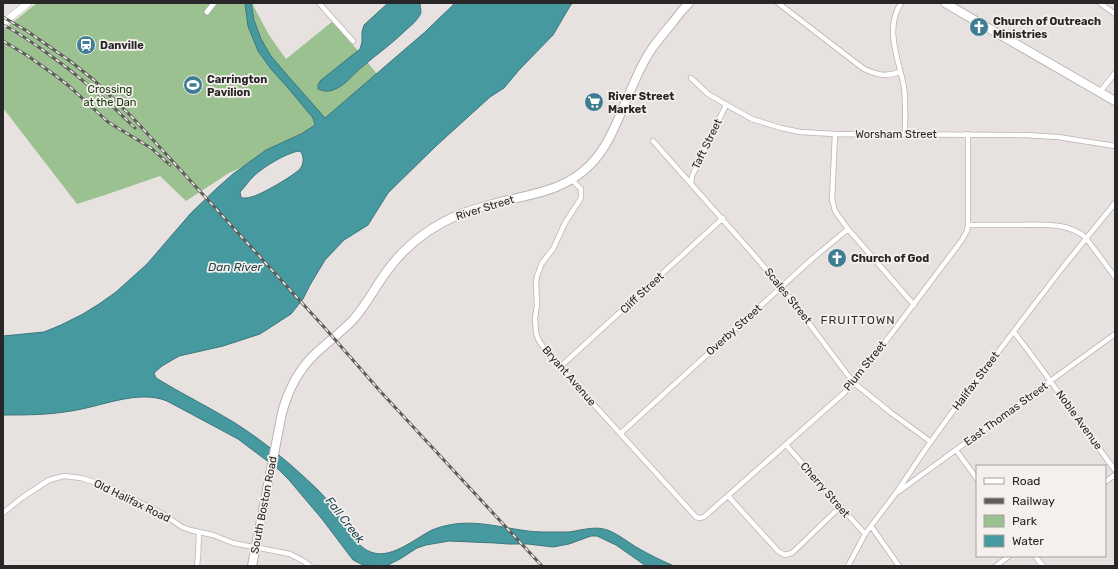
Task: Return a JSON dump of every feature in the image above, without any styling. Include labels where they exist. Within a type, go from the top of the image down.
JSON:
[{"type":"main road","points":[[3,23],[28,3]]},
{"type":"main road","name":"River Street","points":[[276,444],[285,402],[293,382],[315,354],[360,312],[387,270],[412,244],[432,229],[459,215],[493,203],[552,190],[572,180],[590,165],[598,156],[615,128],[650,52],[688,3]]},
{"type":"main road","points":[[945,3],[1115,101]]},
{"type":"main road","name":"South Boston Road","points":[[252,566],[276,444]]},
{"type":"street","points":[[207,12],[214,3]]},
{"type":"street","points":[[319,3],[353,41]]},
{"type":"street","points":[[778,3],[864,69],[881,75],[900,72]]},
{"type":"street","points":[[901,3],[895,16],[892,30],[904,86],[905,134]]},
{"type":"street","points":[[1100,3],[1115,14]]},
{"type":"street","points":[[1100,92],[1115,73]]},
{"type":"street","name":"Worsham Street","points":[[691,78],[708,94],[752,119],[780,128],[800,132],[835,134],[1025,134],[1115,146]]},
{"type":"street","name":"Taft Street","points":[[691,183],[692,176],[726,105]]},
{"type":"street","points":[[835,134],[832,200],[835,211],[848,229],[914,305]]},
{"type":"street","name":"Plum Street","points":[[688,507],[696,516],[702,518],[704,517],[786,445],[844,393],[914,305],[967,231],[968,134]]},
{"type":"street","name":"Scales Street","points":[[653,141],[723,218],[781,287],[854,382],[931,442]]},
{"type":"street","name":"Bryant Avenue","points":[[572,180],[581,189],[581,198],[553,249],[538,270],[536,283],[537,305],[535,326],[538,339],[548,354],[688,507]]},
{"type":"street","name":"Halifax Street","points":[[848,566],[865,534],[896,493],[931,442],[1086,238],[1115,203]]},
{"type":"street","name":"Cliff Street","points":[[560,367],[723,218]]},
{"type":"street","points":[[968,225],[1054,225],[1071,230],[1083,235],[1086,238],[1115,277]]},
{"type":"street","name":"Overby Street","points":[[621,433],[812,259],[848,229]]},
{"type":"street","name":"Noble Avenue","points":[[1014,332],[1115,470]]},
{"type":"street","name":"East Thomas Street","points":[[896,493],[1115,334]]},
{"type":"street","name":"Cherry Street","points":[[786,445],[865,534]]},
{"type":"street","points":[[956,450],[976,478]]},
{"type":"street","points":[[1106,481],[1115,475]]},
{"type":"street","name":"Old Halifax Road","points":[[3,513],[48,480],[57,477],[71,476],[94,481],[107,486],[163,514],[182,527],[213,535],[233,543],[290,554],[310,566]]},
{"type":"street","points":[[728,496],[781,554],[788,555],[792,553],[840,506]]},
{"type":"street","points":[[871,526],[899,566]]},
{"type":"street","points":[[197,566],[199,532]]},
{"type":"street","points":[[996,566],[1008,557]]},
{"type":"street","points":[[1037,557],[1043,566]]},
{"type":"green space","name":"Crossing at the Dan","points":[[37,3],[253,3],[269,35],[286,59],[333,21],[383,81],[282,149],[229,173],[186,201],[160,176],[77,204],[3,108],[3,30]]},
{"type":"water","name":"Dan River","points":[[245,3],[251,3],[254,20],[261,39],[271,56],[325,118],[425,32],[455,3],[573,3],[553,35],[519,70],[504,88],[490,97],[436,146],[388,193],[368,225],[344,240],[325,260],[303,299],[291,314],[260,334],[223,346],[179,356],[162,366],[154,373],[156,378],[235,423],[278,454],[325,497],[357,542],[362,547],[374,553],[389,553],[432,530],[461,523],[486,524],[536,532],[569,532],[590,528],[600,528],[613,533],[645,552],[674,566],[646,566],[616,545],[597,536],[591,536],[569,544],[553,547],[528,544],[449,541],[417,548],[388,565],[363,565],[353,560],[322,519],[278,469],[238,439],[167,401],[156,398],[132,398],[62,412],[3,415],[3,336],[44,332],[83,314],[99,304],[116,292],[147,264],[191,213],[233,174],[266,150],[301,134],[315,125],[313,118],[271,69],[258,51],[248,26]],"holes":[[[298,151],[301,152],[303,163],[300,169],[277,185],[256,196],[249,198],[241,197],[240,192],[259,172],[287,155]]]},
{"type":"water","points":[[388,3],[420,3],[421,14],[391,44],[341,86],[329,91],[318,89],[320,81],[360,49],[364,25]]},
{"type":"railway","points":[[3,17],[27,31],[70,61],[94,80],[133,118],[324,327],[380,391],[542,566]]},
{"type":"railway","points":[[3,25],[25,38],[70,70],[135,128]]},
{"type":"railway","points":[[3,41],[28,56],[56,76],[108,122],[151,148],[170,165]]},
{"type":"place","name":"Church of Outreach Ministries","points":[[979,27]]},
{"type":"place","name":"Danville","points":[[86,45]]},
{"type":"place","name":"Carrington Pavilion","points":[[193,85]]},
{"type":"place","name":"River Street Market","points":[[594,102]]},
{"type":"place","name":"Church of God","points":[[837,258]]},
{"type":"district","name":"FRUITTOWN","points":[[858,320]]},
{"type":"water label","name":"Fall Creek","points":[[345,520]]}]
